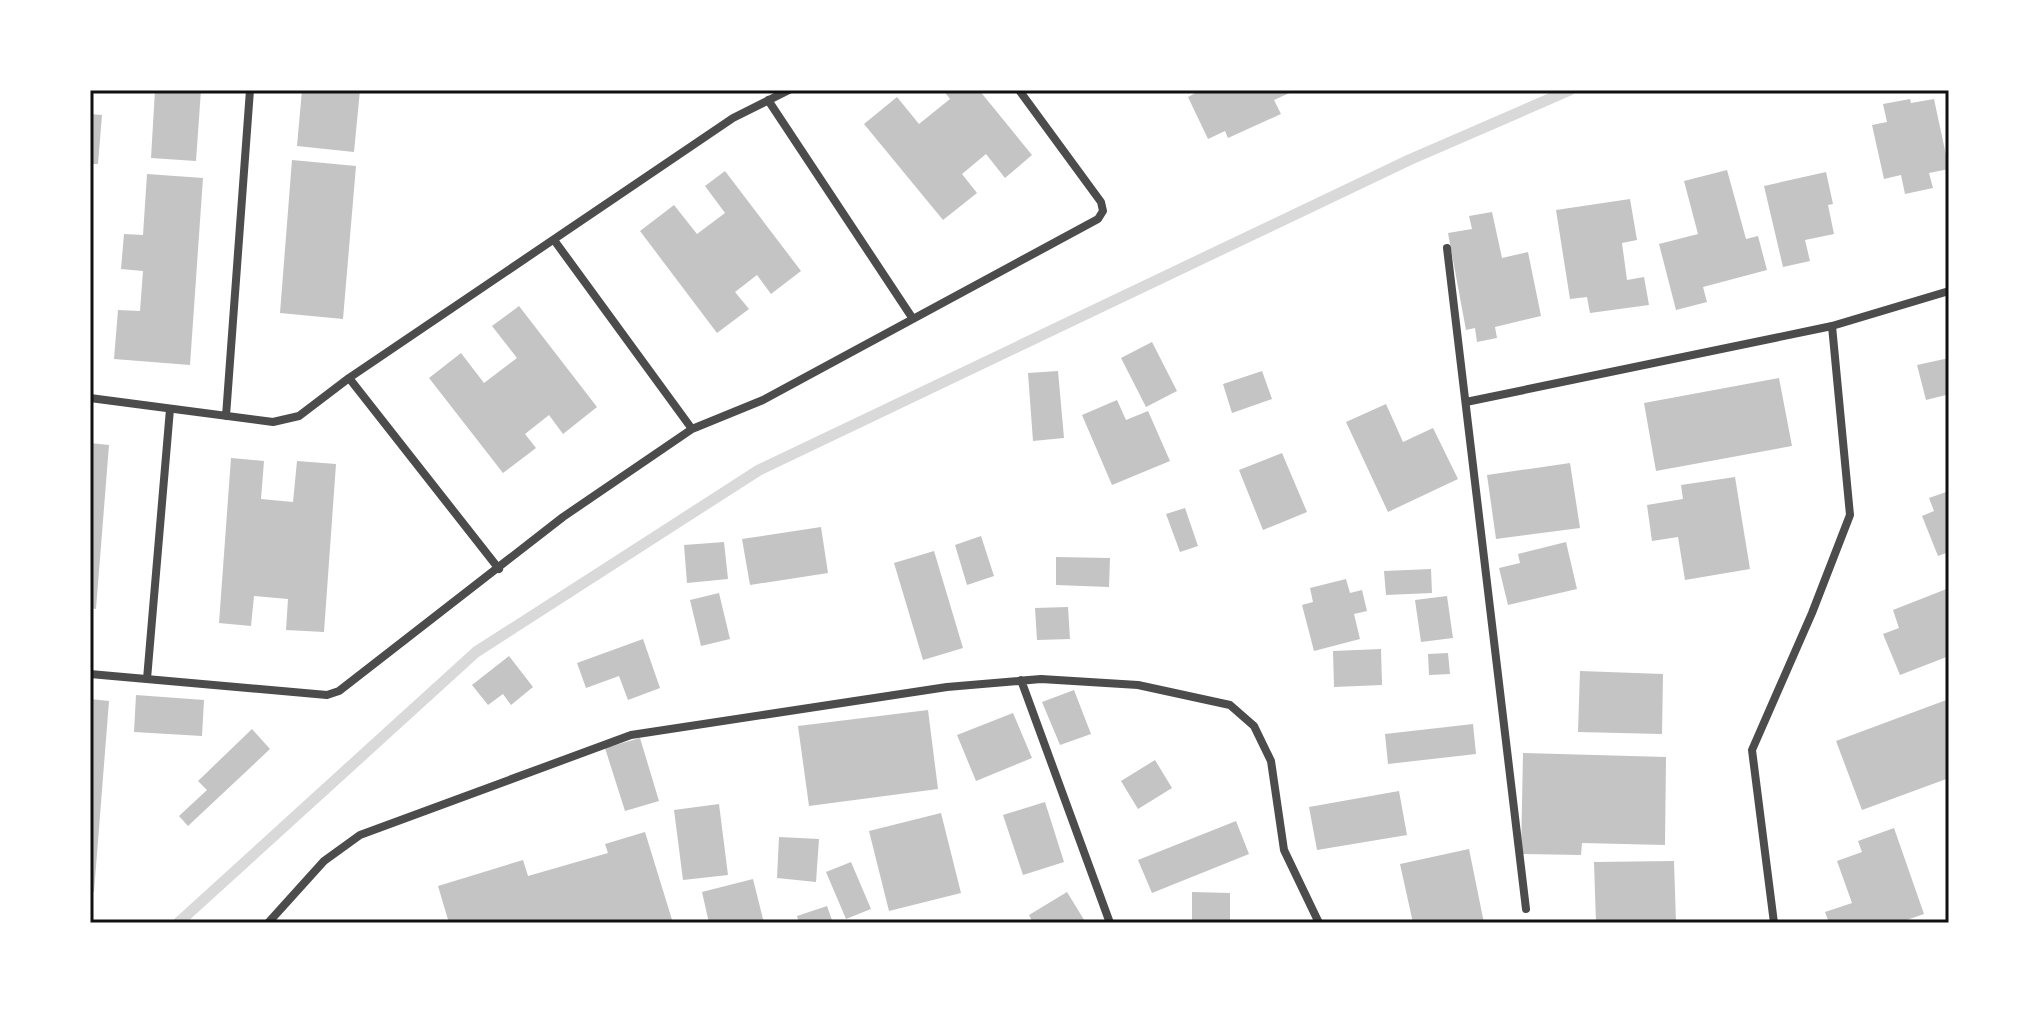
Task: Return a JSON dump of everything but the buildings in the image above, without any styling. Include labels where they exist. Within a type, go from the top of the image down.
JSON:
[{"type":"street","points":[[226,416],[250,90]]},
{"type":"street","points":[[90,398],[273,422],[299,416],[349,378],[733,118],[789,90]]},
{"type":"street","points":[[90,674],[327,695],[339,691],[563,517],[692,429],[763,400],[1098,219],[1103,211],[1101,202],[1019,90]]},
{"type":"street","points":[[768,100],[913,319]]},
{"type":"street","points":[[554,240],[692,429]]},
{"type":"street","points":[[1447,248],[1526,909]]},
{"type":"street","points":[[1466,402],[1832,326],[1949,291]]},
{"type":"street","points":[[1774,923],[1752,750],[1812,613],[1850,515],[1832,326]]},
{"type":"street","points":[[349,378],[499,569]]},
{"type":"street","points":[[147,679],[170,409]]},
{"type":"street","points":[[268,923],[324,861],[360,835],[631,735],[947,687],[1041,679],[1138,685],[1230,705],[1254,726],[1271,761],[1284,850],[1319,923]]},
{"type":"street","points":[[1021,680],[1110,923]]},
{"type":"waterway","points":[[178,923],[476,652],[759,470],[1409,160],[1570,90]]}]
